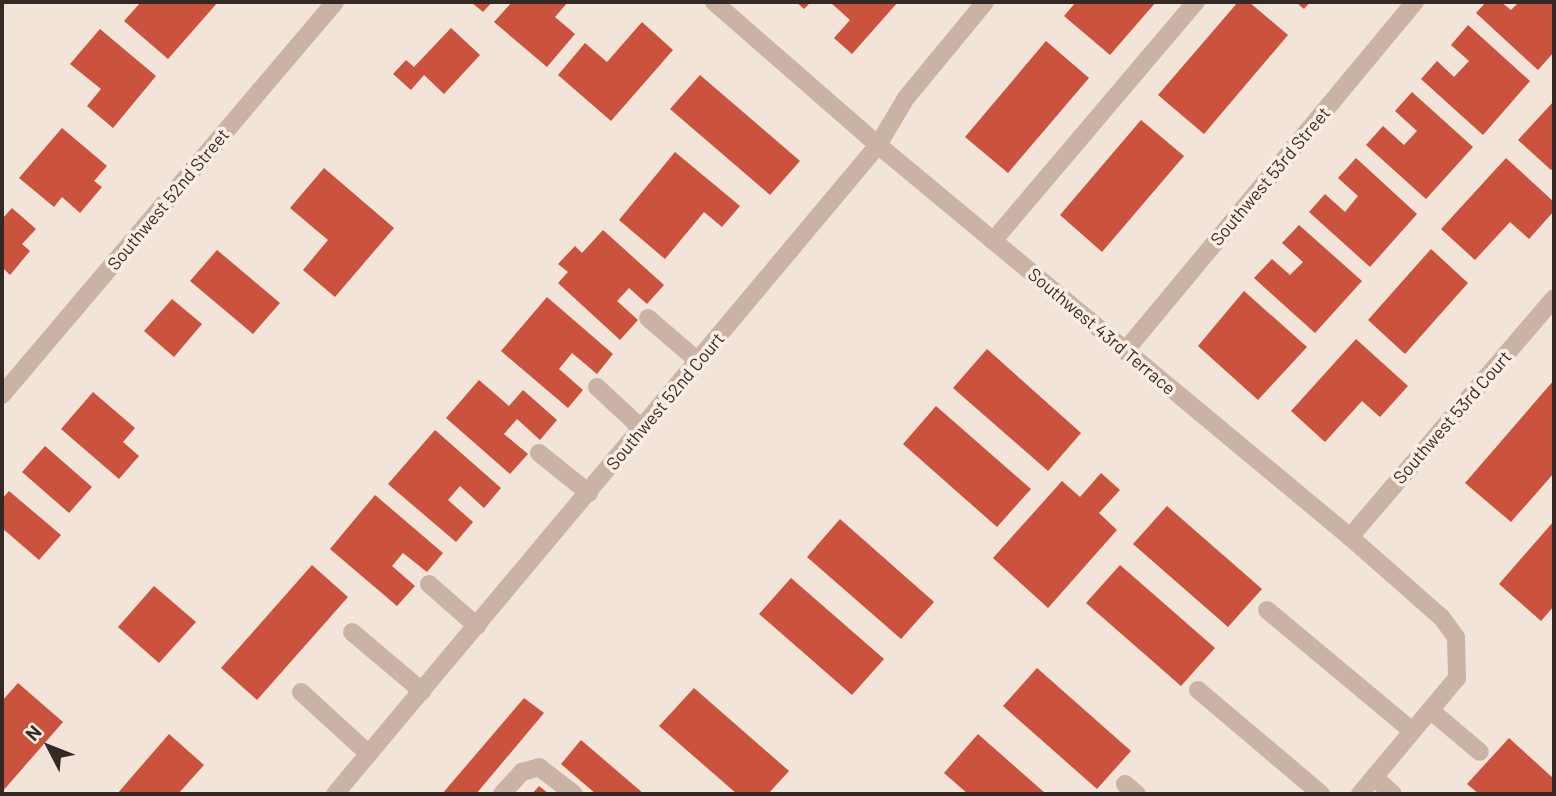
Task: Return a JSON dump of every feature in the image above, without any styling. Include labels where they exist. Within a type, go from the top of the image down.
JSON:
[{"type":"street","name":"Southwest 52nd Street","points":[[2,396],[335,2]]},
{"type":"street","name":"Southwest 43rd Terrace","points":[[714,2],[878,145],[1350,537],[1442,618],[1456,637],[1457,678],[1430,710]]},
{"type":"street","name":"Southwest 52nd Court","points":[[335,794],[878,145],[906,98],[985,2]]},
{"type":"street","points":[[993,241],[1196,2]]},
{"type":"street","name":"Southwest 53rd Street","points":[[1125,351],[1415,2]]},
{"type":"street","name":"Southwest 53rd Court","points":[[1350,537],[1554,298]]},
{"type":"street","points":[[648,318],[698,361]]},
{"type":"street","points":[[597,387],[642,429]]},
{"type":"street","points":[[539,453],[589,493]]},
{"type":"street","points":[[429,584],[477,626]]},
{"type":"street","points":[[1267,610],[1412,731]]},
{"type":"street","points":[[352,632],[422,691]]},
{"type":"street","points":[[1198,690],[1321,794]]},
{"type":"street","points":[[300,692],[369,754]]},
{"type":"street","points":[[1360,794],[1430,710],[1480,752]]},
{"type":"street","points":[[502,794],[522,772],[539,767],[574,794]]},
{"type":"street","points":[[1374,777],[1393,794]]},
{"type":"building","points":[[141,2],[218,2],[168,59],[124,21]]},
{"type":"building","points":[[471,2],[492,2],[483,12]]},
{"type":"building","points":[[512,2],[568,2],[555,17],[575,34],[547,67],[494,22]]},
{"type":"building","points":[[796,2],[811,2],[804,9]]},
{"type":"building","points":[[830,2],[898,2],[852,54],[834,38],[850,20]]},
{"type":"building","points":[[1076,2],[1156,2],[1110,55],[1064,16]]},
{"type":"building","points":[[1238,2],[1249,2],[1288,35],[1204,134],[1158,95]]},
{"type":"building","points":[[1296,2],[1310,2],[1304,9]]},
{"type":"building","points":[[1486,2],[1501,2],[1511,10],[1519,2],[1554,2],[1554,52],[1538,70],[1476,13]]},
{"type":"building","points":[[642,22],[673,50],[611,121],[558,75],[585,43],[607,62]]},
{"type":"building","points":[[1468,25],[1530,81],[1483,135],[1421,79],[1437,61],[1454,77],[1469,61],[1451,45]]},
{"type":"building","points":[[451,28],[480,55],[444,94],[424,75],[411,90],[393,74],[406,60],[414,67]]},
{"type":"building","points":[[100,29],[156,76],[113,128],[87,106],[101,89],[70,64]]},
{"type":"building","points":[[1046,41],[1089,78],[1008,173],[965,137]]},
{"type":"building","points":[[700,75],[800,161],[770,195],[670,109]]},
{"type":"building","points":[[1412,92],[1473,147],[1426,199],[1366,145],[1383,126],[1404,145],[1417,131],[1395,111]]},
{"type":"building","points":[[1554,101],[1554,167],[1551,170],[1518,140]]},
{"type":"building","points":[[1141,120],[1184,156],[1102,252],[1060,215]]},
{"type":"building","points":[[62,128],[107,166],[94,181],[102,187],[80,213],[62,197],[54,207],[19,178]]},
{"type":"building","points":[[675,152],[740,206],[722,227],[704,212],[665,259],[619,220]]},
{"type":"building","points":[[1356,158],[1417,214],[1370,267],[1309,212],[1325,194],[1345,212],[1358,196],[1338,178]]},
{"type":"building","points":[[1506,158],[1554,202],[1554,211],[1529,239],[1510,222],[1475,260],[1441,229]]},
{"type":"building","points":[[324,168],[394,228],[335,297],[303,270],[328,240],[290,208]]},
{"type":"building","points":[[12,208],[36,229],[22,244],[30,251],[10,275],[2,267],[2,219]]},
{"type":"building","points":[[1299,225],[1362,281],[1315,333],[1254,278],[1272,259],[1290,275],[1303,262],[1282,243]]},
{"type":"building","points":[[603,230],[664,285],[647,304],[629,288],[617,301],[638,320],[620,340],[558,283],[568,272],[558,264],[575,246],[582,253]]},
{"type":"building","points":[[1431,249],[1468,283],[1405,354],[1368,320]]},
{"type":"building","points":[[217,250],[280,303],[253,334],[190,281]]},
{"type":"building","points":[[1244,291],[1307,347],[1258,400],[1198,346]]},
{"type":"building","points":[[547,297],[613,354],[597,374],[572,353],[559,369],[583,390],[568,408],[501,351]]},
{"type":"building","points":[[172,299],[202,324],[174,357],[144,331]]},
{"type":"building","points":[[1356,339],[1408,386],[1380,417],[1362,401],[1325,442],[1291,411]]},
{"type":"building","points":[[987,349],[1081,433],[1048,471],[953,388]]},
{"type":"building","points":[[479,380],[509,406],[523,390],[557,420],[540,440],[517,419],[504,434],[528,454],[510,474],[446,418]]},
{"type":"building","points":[[1554,380],[1554,473],[1511,522],[1465,483]]},
{"type":"building","points":[[93,392],[135,428],[123,442],[139,456],[119,479],[61,429]]},
{"type":"building","points":[[936,406],[1031,489],[997,527],[903,444]]},
{"type":"building","points":[[435,430],[501,488],[484,508],[460,486],[448,500],[473,522],[456,542],[388,484]]},
{"type":"building","points":[[45,446],[92,487],[69,513],[22,472]]},
{"type":"building","points":[[1101,473],[1120,490],[1099,513],[1117,530],[1048,608],[993,558],[1062,481],[1080,497]]},
{"type":"building","points":[[9,491],[61,535],[39,560],[2,528],[2,499]]},
{"type":"building","points":[[375,495],[443,553],[427,572],[403,553],[392,566],[415,586],[397,606],[330,549]]},
{"type":"building","points":[[1167,506],[1262,589],[1228,627],[1133,544]]},
{"type":"building","points":[[840,519],[934,602],[901,639],[807,557]]},
{"type":"building","points":[[1554,521],[1554,606],[1541,621],[1499,584]]},
{"type":"building","points":[[312,565],[348,597],[257,700],[221,668]]},
{"type":"building","points":[[1120,565],[1215,648],[1181,686],[1086,603]]},
{"type":"building","points":[[791,578],[884,659],[852,695],[759,614]]},
{"type":"building","points":[[154,586],[196,622],[159,663],[118,627]]},
{"type":"building","points":[[1037,668],[1131,751],[1097,789],[1003,706]]},
{"type":"building","points":[[18,683],[63,722],[2,792],[2,701]]},
{"type":"building","points":[[694,688],[789,771],[768,794],[737,794],[659,726]]},
{"type":"building","points":[[524,698],[544,713],[476,794],[442,794]]},
{"type":"building","points":[[169,734],[204,765],[178,794],[117,794]]},
{"type":"building","points":[[978,734],[1046,794],[968,794],[944,773]]},
{"type":"building","points":[[1509,738],[1554,779],[1554,794],[1479,794],[1467,784]]},
{"type":"building","points":[[581,740],[644,794],[596,794],[561,764]]},
{"type":"building","points":[[539,786],[549,794],[532,794]]}]
